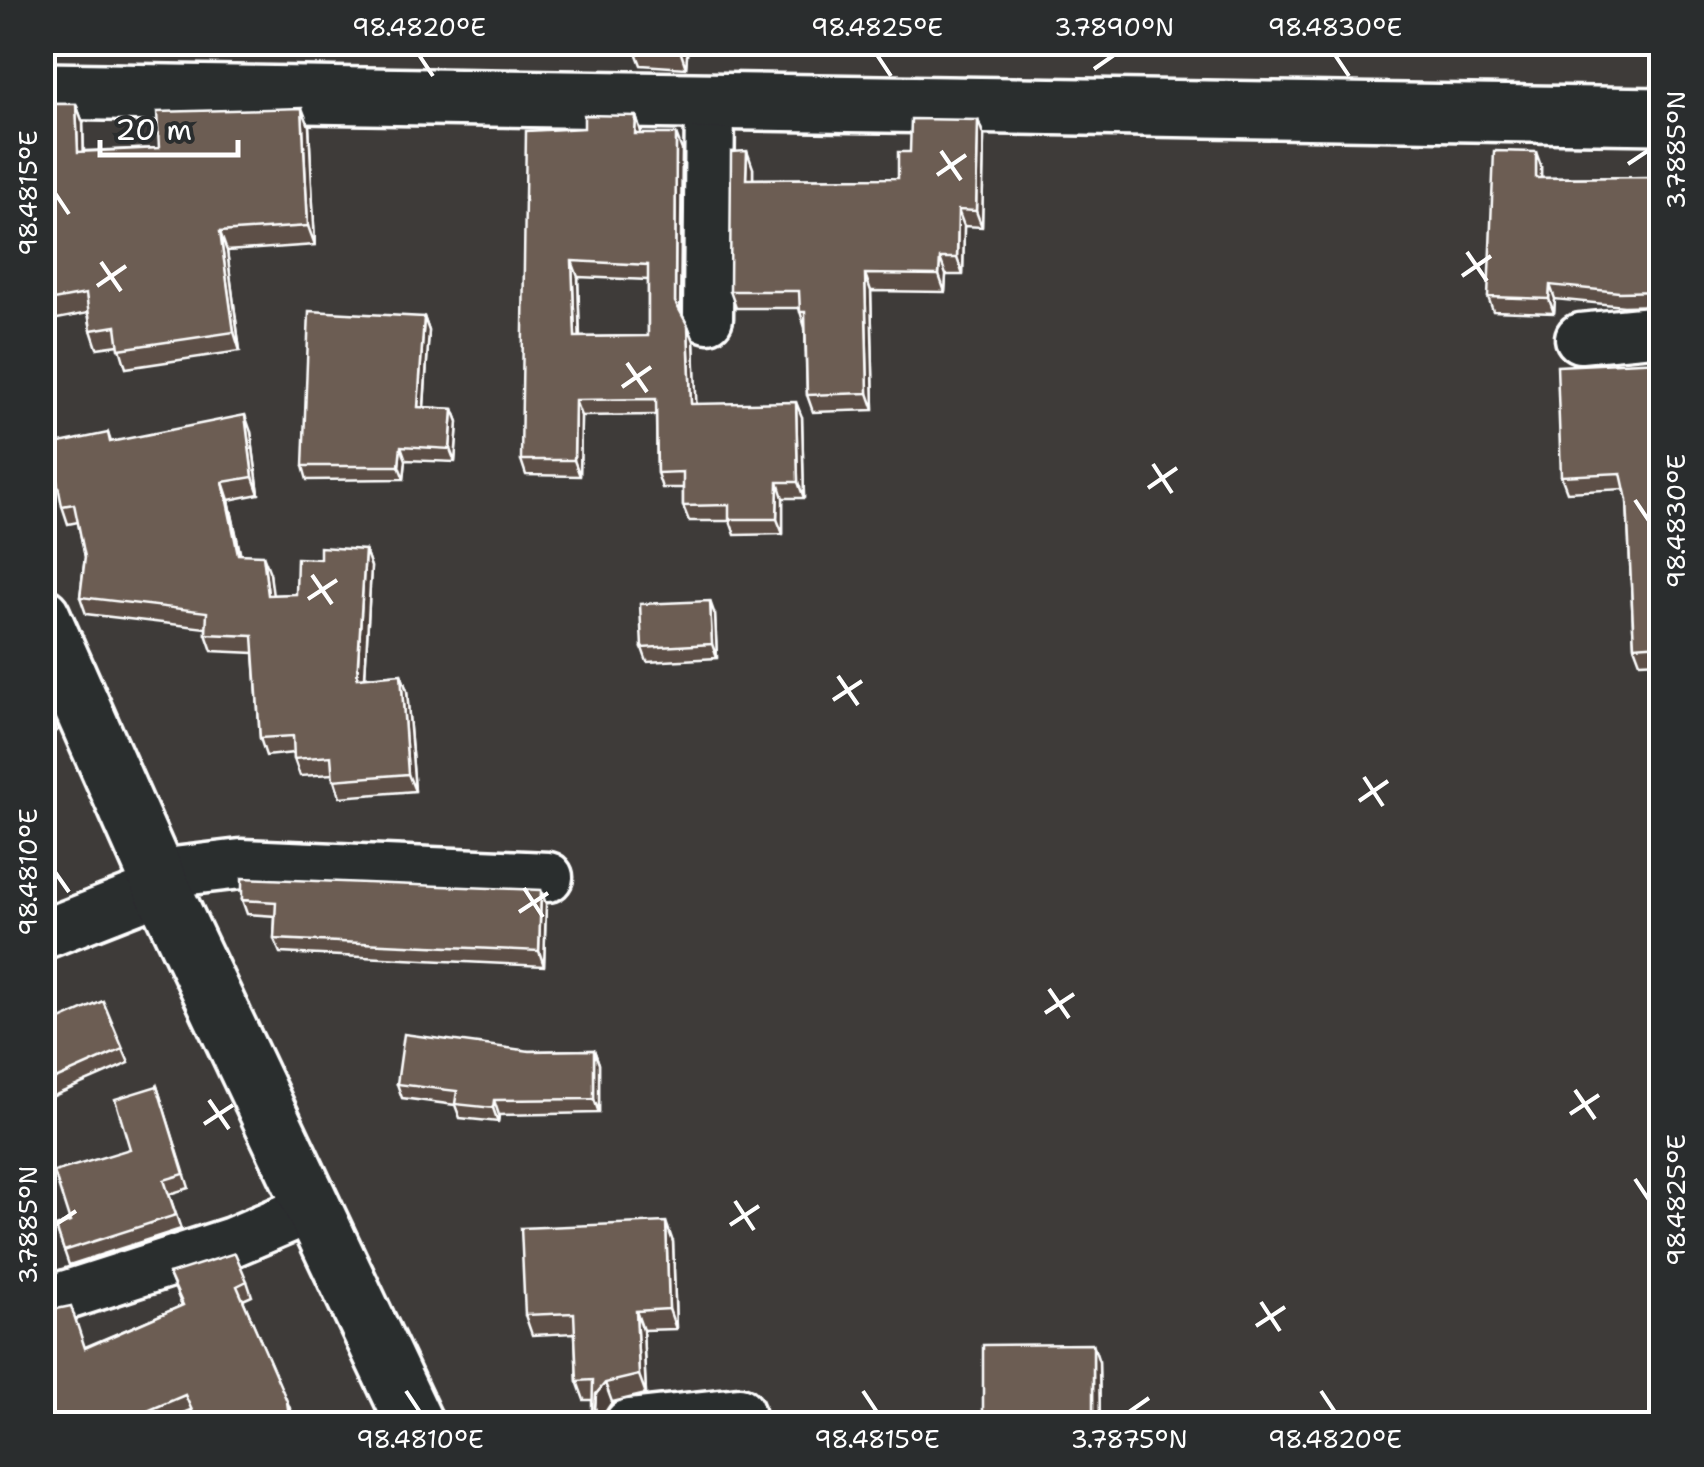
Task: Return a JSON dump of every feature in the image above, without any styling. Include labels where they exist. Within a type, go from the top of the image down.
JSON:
[{"type":"street","points":[[42,91],[1662,116]]},
{"type":"street","points":[[708,318],[710,101]]},
{"type":"street","points":[[1580,338],[1662,330]]},
{"type":"street","points":[[42,616],[159,881],[415,1424]]},
{"type":"street","points":[[42,935],[159,881],[242,864],[548,877]]},
{"type":"street","points":[[42,1303],[232,1242],[312,1208]]},
{"type":"street","points":[[629,1424],[739,1412]]},
{"type":"building","points":[[635,42],[680,42],[680,50],[634,47]]},
{"type":"building","points":[[42,104],[76,104],[78,152],[159,148],[157,112],[302,108],[308,226],[220,232],[234,332],[119,349],[116,326],[91,330],[86,294],[42,302]]},
{"type":"building","points":[[584,115],[636,116],[635,134],[676,134],[675,302],[688,326],[691,404],[796,402],[798,482],[778,482],[777,519],[729,519],[729,505],[683,506],[683,472],[657,473],[656,399],[575,400],[574,460],[521,460],[526,131],[584,128]],"holes":[[[572,261],[648,265],[648,336],[575,337]]]},
{"type":"building","points":[[911,119],[978,120],[976,211],[958,210],[957,258],[940,258],[939,275],[865,274],[868,393],[807,395],[805,312],[800,312],[799,291],[730,291],[731,152],[747,151],[746,179],[898,178],[898,152],[910,152]]},
{"type":"building","points":[[1494,151],[1536,152],[1536,178],[1662,177],[1662,291],[1619,292],[1550,285],[1549,299],[1488,297]]},
{"type":"building","points":[[309,311],[424,317],[418,407],[453,409],[450,449],[401,446],[399,466],[303,466]]},
{"type":"building","points":[[1662,361],[1662,644],[1634,646],[1627,500],[1621,473],[1561,476],[1557,366]]},
{"type":"building","points":[[245,415],[253,477],[223,482],[238,554],[263,555],[268,595],[296,594],[297,558],[320,559],[320,547],[365,550],[357,678],[401,674],[408,774],[333,780],[331,756],[294,759],[293,736],[260,738],[253,636],[206,634],[207,612],[80,597],[85,557],[74,504],[62,506],[50,445],[108,433],[110,442]]},
{"type":"building","points":[[710,601],[712,644],[642,648],[640,604]]},
{"type":"building","points":[[42,695],[53,717],[42,723]]},
{"type":"building","points":[[242,878],[541,890],[539,951],[274,939],[276,902],[242,900]]},
{"type":"building","points":[[103,1001],[123,1049],[42,1085],[42,1028]]},
{"type":"building","points":[[404,1034],[530,1051],[594,1050],[594,1099],[494,1100],[493,1108],[455,1104],[457,1091],[397,1084]]},
{"type":"building","points":[[157,1086],[184,1174],[164,1180],[176,1215],[64,1251],[56,1227],[70,1222],[54,1172],[130,1149],[115,1099]]},
{"type":"building","points":[[666,1222],[669,1309],[636,1311],[639,1375],[605,1383],[596,1394],[595,1408],[605,1424],[592,1424],[593,1380],[577,1381],[574,1313],[525,1315],[521,1228]]},
{"type":"building","points":[[235,1253],[247,1281],[237,1286],[287,1401],[290,1424],[198,1424],[185,1395],[117,1424],[42,1424],[42,1312],[71,1306],[85,1348],[183,1305],[169,1274]]},
{"type":"building","points":[[1093,1344],[1093,1419],[1082,1419],[1082,1424],[983,1424],[983,1345]]}]
